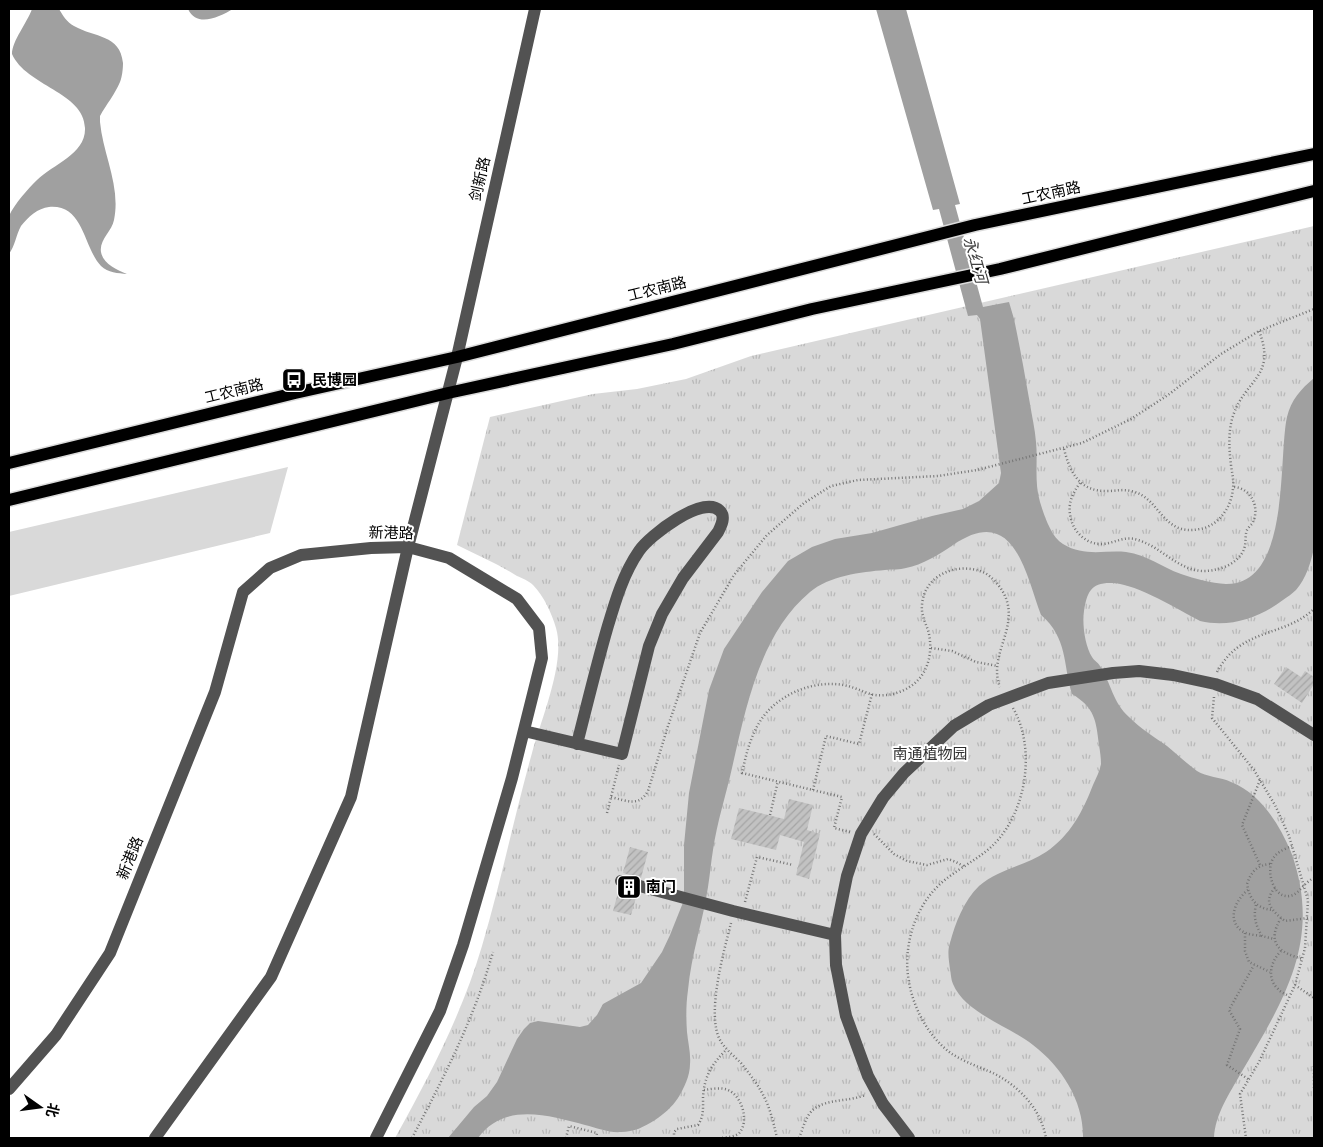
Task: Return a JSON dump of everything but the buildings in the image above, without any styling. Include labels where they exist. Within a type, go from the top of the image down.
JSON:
[{"type":"main road","name":"工农南路","points":[[9,463],[294,393],[457,357],[974,224],[1314,154]]},
{"type":"main road","points":[[9,500],[448,394],[673,344],[812,309],[1000,269],[1314,191]]},
{"type":"street","name":"剑新路","points":[[155,1138],[271,977],[351,797],[408,547],[457,357],[536,9]]},
{"type":"street","points":[[524,731],[622,754],[649,646],[662,614],[683,578],[723,523],[723,516],[719,510],[703,507],[669,524],[652,536],[639,551],[614,605],[576,744]]},
{"type":"street","name":"新港路","points":[[9,1089],[56,1035],[110,953],[215,692],[243,592],[270,568],[301,555],[371,548],[408,547],[449,558],[517,599],[539,628],[542,658],[524,731],[466,935],[440,1011],[376,1138]]},
{"type":"street","points":[[910,1138],[883,1104],[868,1076],[846,1016],[836,965],[835,935],[846,876],[863,832],[883,798],[904,773],[954,726],[989,704],[1036,686],[1113,673],[1139,671],[1173,675],[1214,684],[1257,699],[1314,735]]},
{"type":"street","points":[[621,881],[835,935]]},
{"type":"path","points":[[611,797],[627,801],[638,801],[644,798],[648,791],[700,633],[734,575],[767,535],[804,503],[831,486],[858,480],[938,476],[992,466],[1082,443],[1131,419],[1168,395],[1221,354],[1259,331],[1314,308]]},
{"type":"path","points":[[1064,449],[1068,466],[1087,488],[1133,491],[1146,497],[1168,522],[1178,527],[1189,530],[1211,526],[1222,516],[1229,504],[1234,487],[1230,430],[1233,416],[1240,402],[1263,368],[1265,350],[1259,331]]},
{"type":"path","points":[[1081,483],[1073,494],[1069,510],[1074,527],[1084,539],[1100,544],[1117,539],[1129,538],[1139,540],[1176,563],[1199,571],[1218,569],[1237,560],[1242,553],[1245,535],[1252,523],[1254,506],[1251,495],[1244,488],[1234,487]]},
{"type":"path","points":[[965,867],[948,860],[927,865],[906,861],[894,854],[876,836],[834,828],[842,797],[742,773],[749,744],[760,722],[780,701],[802,689],[825,684],[849,686],[872,694],[891,694],[901,692],[913,684],[925,671],[930,648],[930,639],[922,606],[926,590],[938,576],[946,571],[958,568],[973,569],[996,581],[1008,600],[1010,614],[998,659],[998,682],[1015,712],[1022,733],[1026,755],[1026,770],[1017,809],[1005,831],[991,848],[965,867],[947,878],[925,902],[915,920],[910,936],[907,952],[908,972],[917,1009],[937,1040],[951,1053],[968,1063],[993,1073],[1016,1088],[1028,1099],[1038,1114],[1046,1138]]},
{"type":"path","points":[[1246,1138],[1240,1094],[1259,1062],[1295,985],[1303,959],[1308,918],[1308,900],[1290,836],[1275,805],[1254,770],[1212,718],[1214,684],[1223,661],[1247,640],[1294,622],[1314,609]]},
{"type":"path","points":[[930,648],[952,651],[976,662],[998,666]]},
{"type":"path","points":[[812,790],[826,736],[859,744],[872,694]]},
{"type":"path","points":[[607,813],[622,754]]},
{"type":"path","points":[[1260,780],[1242,825],[1260,865]]},
{"type":"path","points":[[770,815],[778,781]]},
{"type":"path","points":[[1292,846],[1276,854],[1270,864],[1271,878],[1275,888],[1281,894],[1294,895],[1304,884],[1314,878]]},
{"type":"path","points":[[777,1138],[767,1098],[720,1039],[716,1023],[716,1005],[721,962],[758,857],[793,866]]},
{"type":"path","points":[[1262,936],[1255,920],[1256,906],[1247,884],[1260,865],[1270,864]]},
{"type":"path","points":[[1275,888],[1271,893],[1269,904],[1272,910],[1285,921],[1290,922],[1308,918]]},
{"type":"path","points":[[1248,890],[1237,900],[1234,913],[1237,926],[1244,933],[1274,939]]},
{"type":"path","points":[[1256,906],[1272,910]]},
{"type":"path","points":[[1281,918],[1277,925],[1274,939],[1282,952],[1303,959]]},
{"type":"path","points":[[1244,933],[1245,951],[1249,962],[1271,972]]},
{"type":"path","points":[[412,1138],[445,1077],[485,982],[493,952]]},
{"type":"path","points":[[1282,952],[1276,956],[1271,972],[1274,984],[1278,990],[1289,996]]},
{"type":"path","points":[[1248,1079],[1227,1065],[1240,1029],[1229,1010],[1254,965]]},
{"type":"path","points":[[1295,985],[1314,998]]},
{"type":"path","points":[[674,1138],[674,1132],[677,1129],[698,1125],[702,1118],[707,1074],[727,1049]]},
{"type":"path","points":[[1314,1066],[1314,1090]]},
{"type":"path","points":[[799,1138],[808,1116],[821,1105],[856,1098],[875,1089]]},
{"type":"path","points":[[704,1090],[730,1090],[743,1108],[744,1116],[741,1132],[738,1135],[721,1138]]},
{"type":"path","points":[[566,1138],[569,1126],[597,1133],[596,1138]]},
{"type":"green space","name":"南通植物园","points":[[1314,226],[1314,1138],[395,1138],[444,1045],[474,971],[495,898],[532,753],[551,690],[558,657],[556,628],[550,611],[537,589],[527,581],[457,545],[490,417],[593,394],[637,389],[686,379],[751,356]]},
{"type":"green space","points":[[288,467],[270,533],[9,596],[9,532]]},
{"type":"shaded area","points":[[32,9],[59,9],[65,19],[82,30],[112,42],[121,54],[123,63],[121,80],[100,116],[116,207],[113,224],[102,243],[101,252],[107,263],[127,274],[110,271],[101,266],[95,258],[76,219],[69,212],[61,208],[45,208],[30,216],[21,226],[9,254],[8,224],[12,211],[22,196],[37,180],[74,152],[84,137],[85,128],[82,116],[75,106],[65,97],[29,74],[19,65],[12,54],[14,43]]},
{"type":"shaded area","points":[[188,9],[233,9],[215,18],[203,19],[192,15]]},
{"type":"shaded area","points":[[876,9],[906,9],[960,204],[955,205],[983,307],[1009,302],[1014,319],[1035,432],[1038,494],[1048,525],[1059,541],[1071,548],[1086,552],[1126,552],[1134,554],[1148,558],[1181,574],[1209,582],[1226,584],[1247,579],[1262,564],[1271,542],[1278,516],[1284,436],[1291,405],[1297,395],[1314,378],[1314,548],[1310,565],[1300,586],[1264,612],[1244,620],[1211,623],[1200,621],[1158,598],[1134,588],[1106,583],[1095,586],[1091,590],[1085,604],[1083,616],[1085,635],[1090,652],[1104,672],[1119,706],[1138,725],[1197,771],[1242,787],[1268,811],[1281,831],[1291,852],[1300,884],[1303,913],[1301,941],[1294,968],[1271,1020],[1224,1104],[1217,1121],[1214,1138],[1083,1138],[1080,1111],[1069,1086],[1053,1064],[1033,1045],[977,1011],[959,994],[952,981],[949,949],[957,920],[969,898],[987,880],[1003,871],[1038,857],[1054,846],[1069,831],[1085,804],[1101,764],[1097,728],[1093,715],[1086,704],[1072,694],[1060,642],[1050,624],[1041,615],[1029,580],[1014,548],[1003,537],[990,532],[974,534],[931,559],[912,567],[866,572],[826,582],[810,592],[793,609],[767,650],[743,721],[717,829],[706,900],[687,995],[686,1022],[690,1068],[684,1086],[673,1104],[655,1120],[643,1127],[630,1131],[608,1131],[542,1115],[527,1114],[500,1119],[478,1138],[448,1138],[474,1107],[487,1096],[497,1082],[517,1039],[530,1023],[538,1021],[580,1027],[588,1025],[597,1015],[603,1004],[641,983],[662,952],[684,900],[684,845],[689,793],[709,690],[724,649],[762,592],[788,561],[812,547],[835,539],[872,533],[963,509],[979,501],[999,483],[1001,473],[980,319],[977,315],[968,316],[939,209],[933,210]]},
{"type":"place","name":"民博园","points":[[294,380]]},
{"type":"place","name":"南门","points":[[629,887]]},
{"type":"water label","name":"永红河","points":[[976,260]]}]
